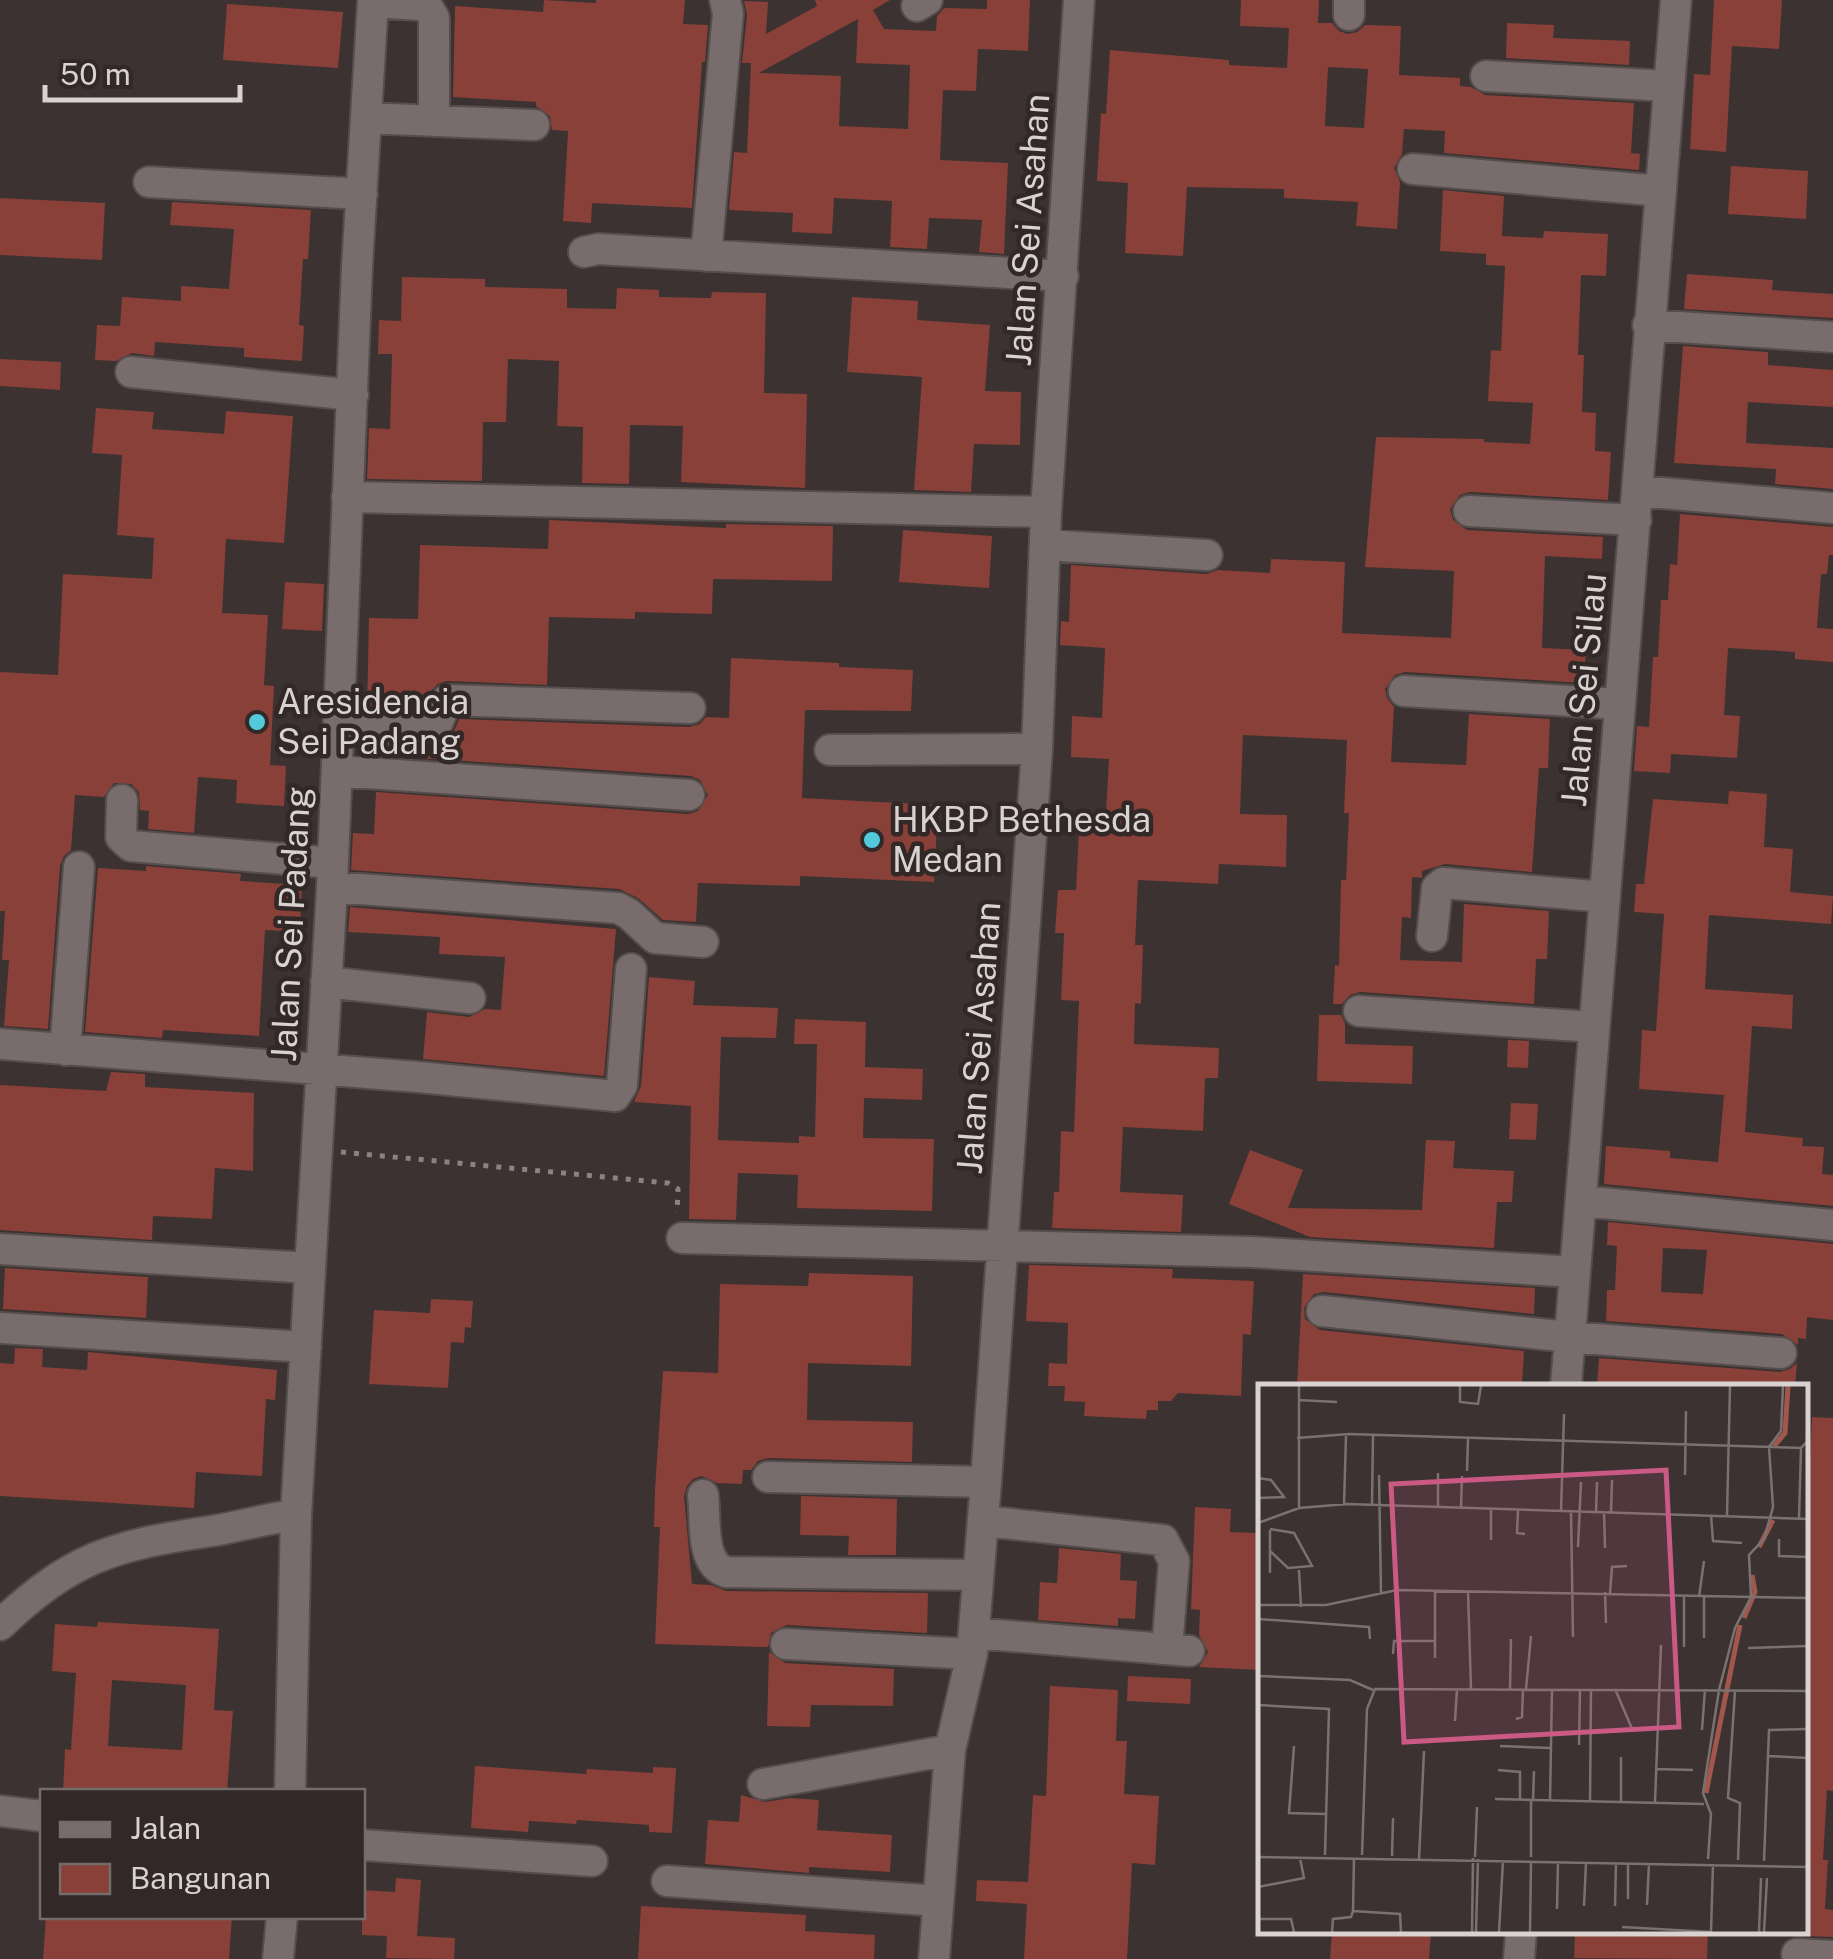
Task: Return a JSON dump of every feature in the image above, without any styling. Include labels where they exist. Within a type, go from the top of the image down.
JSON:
[{"type":"street","points":[[706,256],[728,13],[725,0]]},
{"type":"street","name":"Jalan Sei Asahan","points":[[934,1959],[950,1750],[973,1644],[986,1482],[1037,749],[1046,512],[1079,0]]},
{"type":"street","name":"Jalan Sei Silau","points":[[1566,1384],[1676,0]]},
{"type":"street","points":[[373,1],[420,4],[434,18],[434,121]]},
{"type":"street","name":"Jalan Sei Padang","points":[[290,1789],[296,1514],[318,1151],[373,1]]},
{"type":"street","points":[[1486,76],[1668,86]]},
{"type":"street","points":[[366,118],[534,124]]},
{"type":"street","points":[[1413,169],[1661,192]]},
{"type":"street","points":[[149,182],[362,194]]},
{"type":"street","points":[[584,252],[598,249],[1063,276]]},
{"type":"street","points":[[1648,325],[1833,337]]},
{"type":"street","points":[[131,372],[353,395]]},
{"type":"street","points":[[347,497],[1046,512]]},
{"type":"street","points":[[1469,511],[1637,506],[1833,508]]},
{"type":"street","points":[[1045,545],[1207,555]]},
{"type":"street","points":[[1404,690],[1620,704]]},
{"type":"street","points":[[338,730],[428,730],[436,726],[447,700],[690,708]]},
{"type":"street","points":[[830,750],[1037,749]]},
{"type":"street","points":[[336,771],[689,796]]},
{"type":"street","points":[[122,800],[121,836],[131,846],[332,875],[618,908],[655,938],[703,942]]},
{"type":"street","points":[[65,1050],[79,868]]},
{"type":"street","points":[[1432,936],[1436,888],[1443,883],[1606,897]]},
{"type":"street","points":[[0,1044],[615,1096],[622,1085],[631,969]]},
{"type":"street","points":[[326,982],[470,998]]},
{"type":"street","points":[[1359,1011],[1594,1027]]},
{"type":"street","points":[[1581,1201],[1833,1225]]},
{"type":"street","points":[[682,1238],[1251,1252],[1574,1272]]},
{"type":"street","points":[[0,1248],[310,1268]]},
{"type":"street","points":[[1322,1311],[1568,1337],[1781,1352]]},
{"type":"street","points":[[0,1328],[306,1347]]},
{"type":"street","points":[[768,1478],[986,1482]]},
{"type":"street","points":[[703,1496],[710,1559],[718,1570],[978,1575]]},
{"type":"street","points":[[0,1625],[62,1573],[84,1560],[164,1537],[296,1514]]},
{"type":"street","points":[[786,1644],[1178,1650],[1174,1562],[1163,1540],[983,1520]]},
{"type":"street","points":[[763,1784],[950,1750]]},
{"type":"street","points":[[0,1810],[40,1816]]},
{"type":"street","points":[[365,1845],[592,1861]]},
{"type":"street","points":[[667,1881],[938,1901]]},
{"type":"street","points":[[278,1959],[282,1919]]},
{"type":"street","points":[[1519,1959],[1521,1934]]},
{"type":"street","points":[[1797,1954],[1833,1956]]},
{"type":"path","points":[[318,1151],[668,1183],[678,1189],[676,1231],[682,1238]]},
{"type":"building","points":[[544,0],[685,0],[683,24],[708,25],[692,208],[592,203],[591,223],[563,221],[568,131],[552,130],[550,116],[536,102],[453,97],[455,6],[543,12]]},
{"type":"building","points":[[815,0],[890,0],[873,10],[884,29],[936,31],[937,16],[944,8],[987,9],[987,0],[1030,0],[1028,51],[978,49],[976,91],[943,90],[940,160],[1008,163],[1004,254],[979,252],[982,220],[929,218],[927,249],[890,247],[892,201],[834,198],[832,234],[792,232],[793,213],[729,210],[734,152],[747,153],[751,63],[742,63],[747,15],[744,1],[768,2],[766,34],[817,6]],"holes":[[[858,19],[856,63],[910,65],[908,129],[839,126],[841,76],[759,73]]]},
{"type":"building","points":[[1241,0],[1319,0],[1318,23],[1332,23],[1348,34],[1365,25],[1401,26],[1399,75],[1460,78],[1460,86],[1485,95],[1634,103],[1631,153],[1640,154],[1639,170],[1444,153],[1445,131],[1404,129],[1402,154],[1394,168],[1400,182],[1397,229],[1356,226],[1358,202],[1284,198],[1284,189],[1187,187],[1183,256],[1125,253],[1128,183],[1097,181],[1110,50],[1287,68],[1289,28],[1240,26]],"holes":[[[1328,67],[1368,69],[1364,128],[1325,126]]]},
{"type":"building","points":[[1714,0],[1782,0],[1779,49],[1732,46],[1726,152],[1690,149],[1694,74],[1710,75]]},
{"type":"building","points":[[227,4],[343,12],[338,68],[223,60]]},
{"type":"building","points":[[1507,23],[1554,25],[1553,38],[1630,41],[1629,65],[1506,58]]},
{"type":"building","points":[[1731,166],[1808,171],[1806,219],[1728,214]]},
{"type":"building","points":[[1443,190],[1504,196],[1502,236],[1543,238],[1544,231],[1608,234],[1606,276],[1581,275],[1578,355],[1584,355],[1582,412],[1596,413],[1595,451],[1611,452],[1608,500],[1470,492],[1460,495],[1450,509],[1453,520],[1467,530],[1603,537],[1602,559],[1545,556],[1542,648],[1586,650],[1584,683],[1405,672],[1395,675],[1385,689],[1394,707],[1391,762],[1466,765],[1469,714],[1550,719],[1548,768],[1539,768],[1532,872],[1445,864],[1422,871],[1422,878],[1412,877],[1411,918],[1402,917],[1400,960],[1462,962],[1464,904],[1549,911],[1547,959],[1536,959],[1534,1004],[1360,992],[1350,995],[1342,1004],[1333,1004],[1335,965],[1339,966],[1341,880],[1346,880],[1347,740],[1243,735],[1240,814],[1287,815],[1286,867],[1219,864],[1218,884],[1138,880],[1135,945],[1143,945],[1141,1004],[1135,1003],[1134,1044],[1219,1048],[1218,1078],[1205,1078],[1203,1131],[1123,1127],[1120,1192],[1183,1195],[1181,1232],[1052,1228],[1054,1192],[1059,1192],[1061,1131],[1074,1132],[1079,1001],[1061,1000],[1064,933],[1055,933],[1058,890],[1076,890],[1080,811],[1106,812],[1109,759],[1071,757],[1072,716],[1102,718],[1105,648],[1060,645],[1061,621],[1069,622],[1071,565],[1206,574],[1218,570],[1270,573],[1271,559],[1345,562],[1342,633],[1451,638],[1454,571],[1365,567],[1376,437],[1530,444],[1533,403],[1488,401],[1491,350],[1501,351],[1505,266],[1486,265],[1486,254],[1440,251]]},
{"type":"building","points":[[0,198],[105,203],[102,260],[0,255]]},
{"type":"building","points":[[172,202],[311,210],[299,325],[304,326],[302,361],[244,357],[244,348],[155,342],[154,356],[132,353],[116,361],[95,360],[97,325],[120,326],[122,297],[181,301],[181,286],[229,289],[234,229],[170,225]]},
{"type":"building","points":[[1687,274],[1773,280],[1772,290],[1833,294],[1833,318],[1684,309]]},
{"type":"building","points":[[402,277],[485,279],[485,287],[567,289],[567,308],[616,309],[617,288],[659,290],[659,297],[711,298],[712,292],[766,293],[764,393],[807,394],[805,488],[681,482],[683,426],[630,425],[629,484],[582,483],[583,427],[557,426],[559,361],[508,359],[506,422],[483,422],[482,481],[367,479],[369,428],[390,429],[392,354],[378,354],[379,320],[401,321]]},
{"type":"building","points":[[852,297],[918,301],[917,320],[990,325],[985,391],[1021,392],[1020,445],[974,444],[971,492],[914,490],[922,377],[847,372]]},
{"type":"building","points":[[1683,346],[1768,352],[1768,365],[1833,370],[1833,407],[1748,402],[1746,443],[1833,448],[1833,489],[1775,484],[1776,469],[1674,463]]},
{"type":"building","points":[[0,359],[61,362],[60,390],[0,386]]},
{"type":"building","points":[[96,408],[154,412],[152,429],[224,434],[226,411],[293,416],[284,543],[226,539],[222,613],[268,615],[264,685],[274,686],[270,765],[286,766],[284,806],[236,803],[237,780],[198,777],[194,833],[148,829],[149,811],[140,810],[139,792],[131,784],[114,783],[104,797],[75,795],[71,850],[60,866],[48,1029],[4,1026],[9,960],[2,960],[5,911],[0,911],[0,672],[58,675],[63,574],[152,579],[154,538],[117,535],[122,455],[92,453]]},
{"type":"building","points":[[1680,514],[1833,527],[1833,555],[1829,555],[1827,574],[1821,574],[1817,628],[1833,629],[1833,662],[1795,659],[1795,652],[1728,648],[1724,715],[1740,716],[1737,758],[1671,754],[1670,773],[1634,771],[1637,726],[1649,727],[1661,600],[1668,600],[1670,564],[1677,565]]},
{"type":"building","points":[[549,520],[726,528],[726,524],[833,526],[832,581],[713,579],[712,614],[635,612],[635,619],[549,617],[547,685],[446,681],[430,692],[422,711],[367,711],[369,618],[418,619],[420,545],[548,549]]},
{"type":"building","points":[[903,530],[992,536],[989,588],[899,582]]},
{"type":"building","points":[[285,582],[324,584],[322,631],[282,629]]},
{"type":"building","points":[[731,658],[913,670],[911,711],[805,710],[802,798],[938,805],[934,882],[800,876],[800,886],[698,883],[696,922],[663,920],[638,898],[619,889],[351,870],[353,833],[374,834],[376,792],[688,814],[698,811],[708,795],[700,780],[691,776],[360,754],[360,749],[436,747],[453,734],[459,719],[689,727],[706,717],[729,718]]},
{"type":"building","points":[[1729,791],[1767,794],[1764,847],[1793,849],[1790,892],[1833,896],[1831,924],[1709,915],[1705,989],[1793,995],[1792,1029],[1752,1026],[1745,1132],[1803,1138],[1802,1146],[1824,1147],[1822,1174],[1833,1175],[1833,1206],[1604,1184],[1606,1146],[1670,1151],[1670,1158],[1718,1162],[1724,1095],[1639,1089],[1642,1030],[1656,1031],[1664,914],[1634,912],[1636,884],[1644,884],[1653,799],[1728,804]]},
{"type":"building","points":[[146,866],[241,874],[240,881],[302,885],[300,932],[265,930],[259,1036],[163,1030],[162,1038],[85,1032],[98,868],[146,871]]},
{"type":"building","points":[[350,907],[616,929],[604,1076],[423,1059],[427,1012],[469,1017],[485,1009],[501,1010],[505,957],[439,954],[440,937],[348,932]]},
{"type":"building","points":[[649,977],[695,981],[693,1005],[778,1008],[776,1038],[721,1037],[718,1140],[799,1143],[799,1136],[815,1137],[817,1044],[794,1044],[795,1019],[866,1022],[865,1067],[923,1069],[922,1100],[864,1098],[863,1138],[934,1139],[932,1211],[797,1208],[798,1175],[738,1173],[736,1220],[689,1219],[691,1106],[634,1102],[641,1086]]},
{"type":"building","points":[[1319,1015],[1341,1015],[1345,1044],[1413,1046],[1412,1084],[1317,1081]]},
{"type":"building","points":[[1508,1040],[1529,1041],[1528,1068],[1507,1067]]},
{"type":"building","points":[[111,1072],[145,1074],[145,1087],[254,1093],[253,1171],[215,1168],[212,1219],[153,1216],[152,1240],[0,1230],[0,1085],[106,1091]]},
{"type":"building","points":[[1511,1103],[1538,1104],[1536,1140],[1509,1139]]},
{"type":"building","points":[[1426,1140],[1455,1141],[1453,1168],[1514,1171],[1512,1202],[1497,1202],[1494,1248],[1310,1237],[1229,1204],[1250,1150],[1303,1170],[1288,1208],[1422,1210]]},
{"type":"building","points":[[1608,1222],[1833,1244],[1833,1320],[1807,1317],[1806,1339],[1798,1338],[1798,1345],[1782,1334],[1606,1321],[1607,1290],[1615,1290],[1617,1246],[1607,1245]],"holes":[[[1663,1248],[1707,1250],[1703,1294],[1661,1292]]]},
{"type":"building","points":[[1029,1265],[1173,1269],[1172,1278],[1254,1281],[1251,1335],[1243,1334],[1241,1396],[1178,1393],[1171,1401],[1158,1401],[1158,1410],[1147,1410],[1146,1419],[1084,1416],[1085,1402],[1064,1401],[1065,1386],[1048,1386],[1049,1363],[1067,1364],[1068,1323],[1026,1321]]},
{"type":"building","points":[[5,1268],[148,1277],[146,1318],[3,1309]]},
{"type":"building","points":[[809,1273],[913,1276],[911,1366],[808,1363],[807,1420],[913,1422],[912,1462],[768,1458],[758,1461],[751,1470],[743,1470],[742,1484],[717,1483],[702,1476],[693,1479],[684,1496],[692,1584],[726,1591],[928,1593],[927,1633],[787,1625],[771,1633],[768,1647],[655,1644],[660,1527],[654,1527],[655,1489],[663,1371],[718,1373],[720,1284],[808,1286]]},
{"type":"building","points":[[1303,1274],[1535,1288],[1534,1314],[1324,1292],[1314,1294],[1304,1308],[1305,1319],[1320,1330],[1524,1351],[1522,1384],[1297,1384]]},
{"type":"building","points":[[431,1299],[473,1301],[471,1328],[465,1327],[464,1343],[451,1342],[448,1388],[369,1384],[374,1310],[430,1313]]},
{"type":"building","points":[[15,1348],[43,1349],[42,1367],[87,1370],[88,1352],[277,1370],[275,1400],[266,1399],[262,1476],[196,1472],[194,1508],[0,1496],[0,1363],[14,1364]]},
{"type":"building","points":[[1599,1358],[1780,1372],[1797,1363],[1795,1384],[1597,1384]]},
{"type":"building","points":[[1812,1417],[1833,1418],[1833,1791],[1827,1790],[1823,1860],[1828,1860],[1825,1909],[1833,1910],[1833,1937],[1806,1936]]},
{"type":"building","points":[[801,1496],[897,1499],[896,1555],[848,1555],[849,1536],[800,1535]]},
{"type":"building","points":[[1195,1507],[1231,1509],[1230,1532],[1258,1533],[1258,1670],[1199,1667],[1208,1652],[1199,1635],[1200,1610],[1191,1609]]},
{"type":"building","points":[[1059,1548],[1121,1554],[1120,1580],[1137,1581],[1135,1619],[1118,1618],[1118,1626],[1038,1620],[1040,1582],[1057,1583]]},
{"type":"building","points":[[98,1622],[219,1629],[214,1710],[233,1711],[227,1789],[63,1789],[65,1749],[71,1750],[76,1673],[52,1671],[55,1624],[97,1627]],"holes":[[[112,1680],[186,1685],[182,1750],[108,1746]]]},
{"type":"building","points":[[769,1652],[785,1663],[894,1669],[893,1706],[811,1705],[810,1727],[767,1726]]},
{"type":"building","points":[[1128,1676],[1191,1679],[1190,1704],[1127,1701]]},
{"type":"building","points":[[1050,1686],[1118,1690],[1116,1741],[1127,1741],[1124,1794],[1159,1796],[1155,1865],[1132,1863],[1127,1959],[1024,1959],[1027,1904],[976,1901],[977,1880],[1028,1882],[1033,1795],[1046,1796]]},
{"type":"building","points":[[475,1766],[586,1774],[587,1769],[653,1773],[653,1767],[676,1768],[672,1833],[649,1832],[649,1825],[577,1820],[576,1824],[529,1821],[528,1832],[471,1828]]},
{"type":"building","points":[[741,1795],[765,1802],[790,1798],[819,1800],[817,1830],[892,1835],[890,1872],[809,1867],[809,1873],[705,1864],[708,1820],[739,1822]]},
{"type":"building","points":[[396,1878],[421,1880],[417,1936],[455,1938],[454,1959],[386,1958],[387,1936],[362,1935],[365,1890],[395,1892]]},
{"type":"building","points":[[641,1906],[806,1915],[805,1931],[875,1935],[874,1959],[638,1959]]},
{"type":"building","points":[[46,1919],[232,1919],[229,1959],[43,1959]]},
{"type":"building","points":[[1332,1934],[1431,1934],[1429,1959],[1330,1959]]},
{"type":"building","points":[[1575,1934],[1708,1934],[1707,1959],[1574,1958]]},
{"type":"place","name":"Aresidencia Sei Padang","points":[[257,722]]},
{"type":"place","name":"HKBP Bethesda Medan","points":[[872,840]]}]
